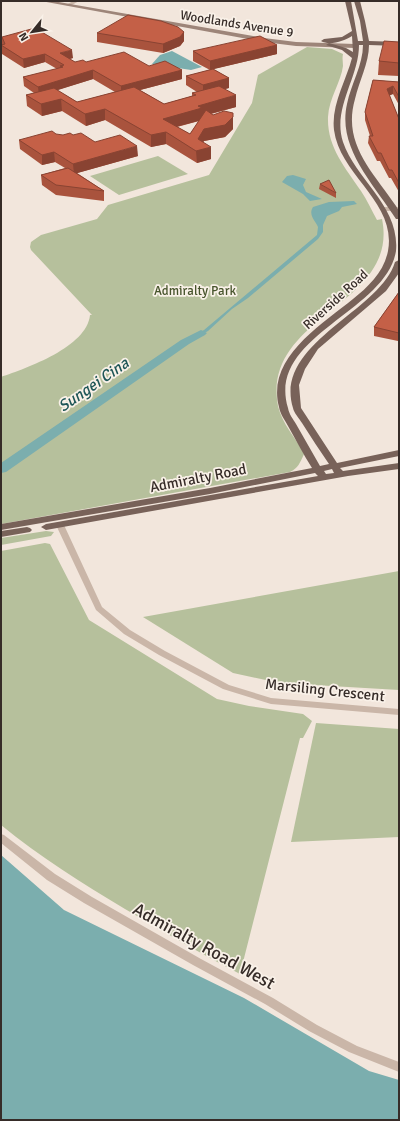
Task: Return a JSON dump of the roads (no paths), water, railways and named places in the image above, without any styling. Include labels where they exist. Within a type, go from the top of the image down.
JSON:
[{"type":"main road","name":"Woodlands Avenue 9","points":[[44,1],[75,3],[272,36],[327,43]]},
{"type":"main road","name":"Riverside Road","points":[[324,478],[283,408],[282,386],[288,363],[304,344],[365,293],[385,270],[392,253],[394,238],[393,227],[384,209],[350,163],[340,143],[337,129],[337,110],[355,57],[354,32],[348,1]]},
{"type":"main road","points":[[357,1],[364,33],[365,54],[350,108],[348,128],[353,144],[363,164],[397,209],[399,217]]},
{"type":"main road","points":[[54,2],[57,7],[55,11]]},
{"type":"main road","name":"Woodlands Avenue 9","points":[[75,3],[103,11],[296,44],[355,44]]},
{"type":"main road","points":[[64,11],[81,9],[103,11]]},
{"type":"main road","points":[[327,43],[344,39],[354,32]]},
{"type":"main road","points":[[364,33],[374,40],[396,46]]},
{"type":"main road","points":[[327,43],[344,49],[355,57]]},
{"type":"main road","points":[[355,44],[396,46]]},
{"type":"main road","points":[[365,54],[379,49],[396,46]]},
{"type":"main road","name":"Riverside Road","points":[[338,471],[298,408],[295,385],[301,368],[315,347],[383,289],[396,272],[399,262]]},
{"type":"main road","name":"Admiralty Road","points":[[1,534],[60,525],[324,478],[338,471],[399,453]]},
{"type":"main road","name":"Admiralty Road","points":[[1,527],[56,519],[318,470],[338,471],[399,466]]},
{"type":"street","points":[[384,209],[397,209]]},
{"type":"street","name":"Marsiling Crescent","points":[[60,525],[99,608],[127,632],[162,653],[226,687],[271,701],[399,712]]},
{"type":"street","name":"Admiralty Road West","points":[[1,838],[51,877],[88,900],[269,1001],[313,1028],[353,1049],[399,1067]]},
{"type":"water","points":[[172,51],[202,67],[191,70],[152,64],[160,55]]},
{"type":"water","points":[[293,175],[306,179],[303,185],[306,192],[322,199],[310,201],[303,194],[282,182],[287,176]]},
{"type":"water","points":[[354,201],[357,204],[342,207],[339,211],[327,216],[323,225],[323,232],[318,239],[248,298],[232,309],[208,331],[187,343],[182,341],[204,330],[317,235],[318,227],[311,213],[313,207],[329,202]]},
{"type":"water","points":[[1,855],[64,910],[244,998],[369,1071],[399,1080],[399,1120],[1,1120]]},
{"type":"waterway","name":"Sungei Cina","points":[[1,469],[185,342],[201,333]]},
{"type":"park label","name":"Admiralty Park","points":[[195,290]]}]
